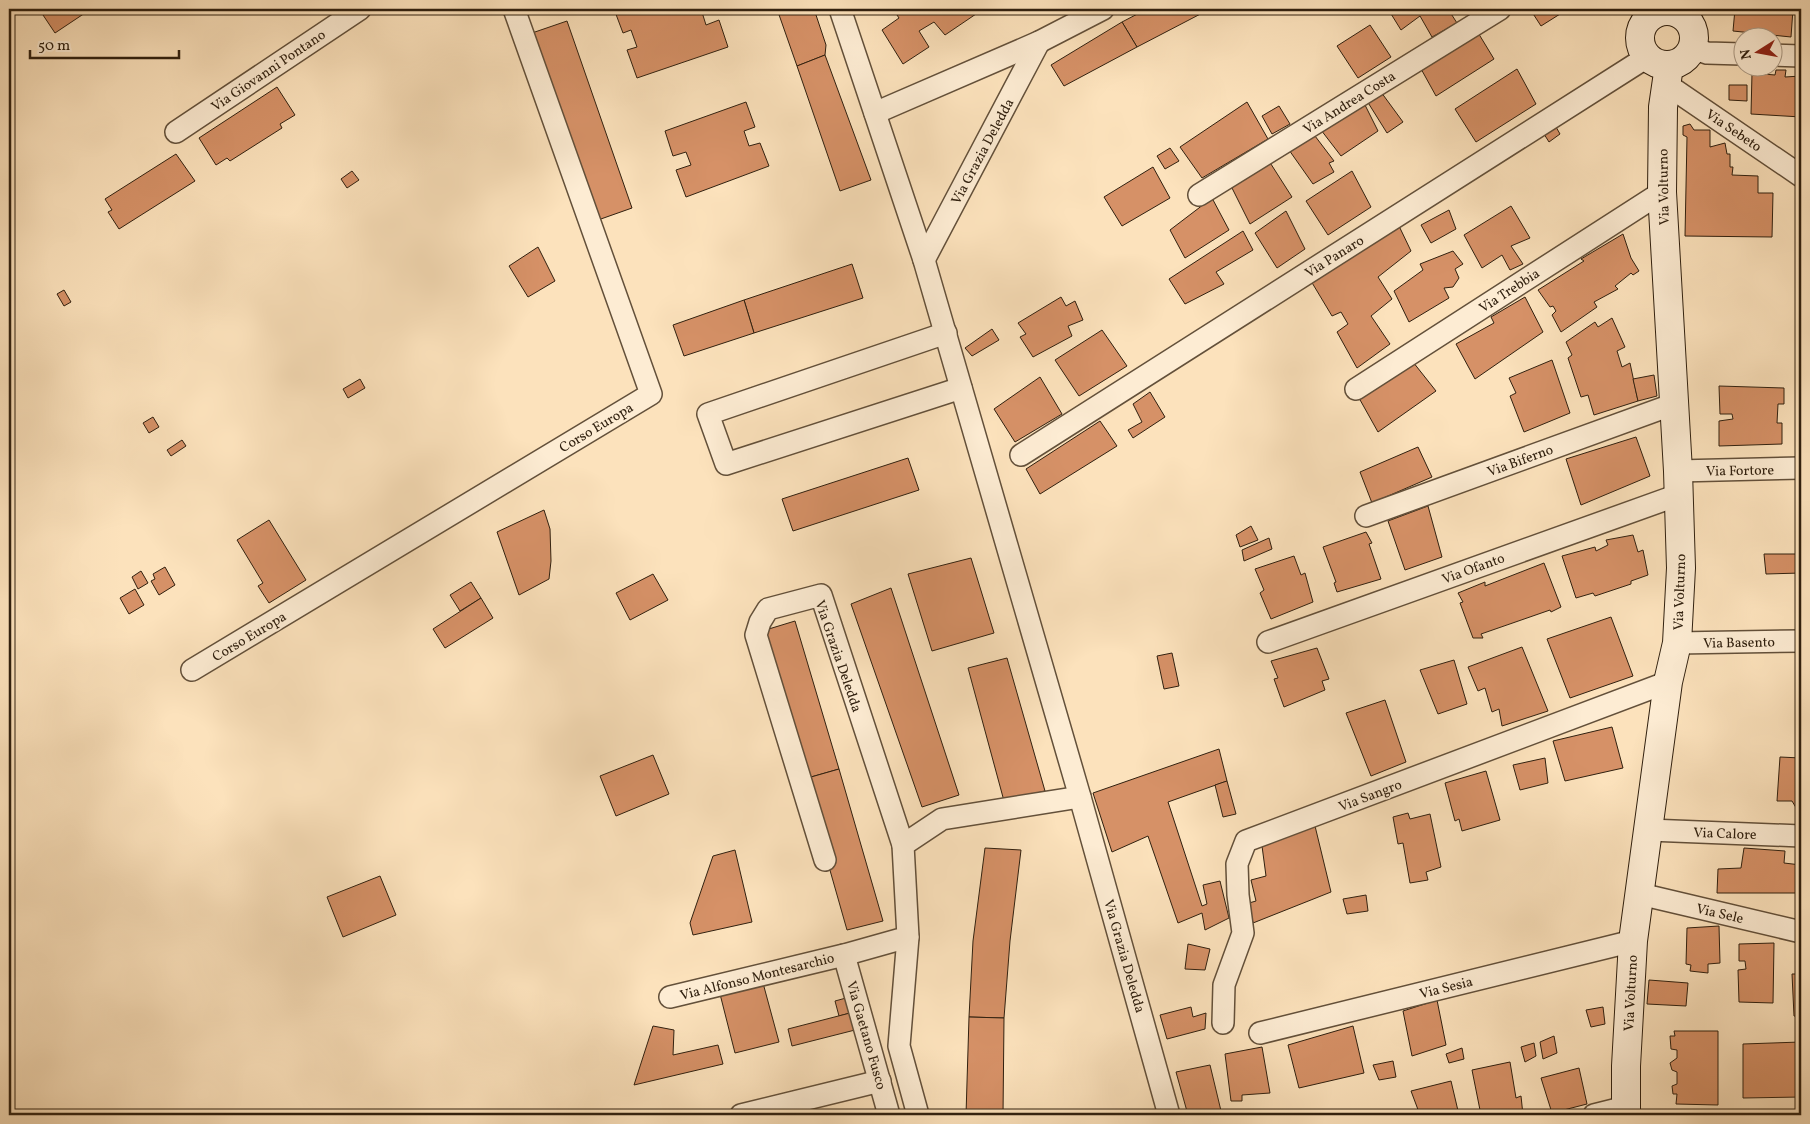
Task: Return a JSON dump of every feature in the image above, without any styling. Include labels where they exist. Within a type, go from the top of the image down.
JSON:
[{"type":"street","name":"Via Giovanni Pontano","points":[[176,132],[360,9]]},
{"type":"street","name":"Via Grazia Deledda","points":[[840,9],[924,260],[946,333],[1169,1115]]},
{"type":"street","points":[[875,113],[1039,42],[1103,9]]},
{"type":"street","name":"Via Andrea Costa","points":[[1199,195],[1500,9]]},
{"type":"street","name":"Corso Europa","points":[[192,670],[651,394],[520,10]]},
{"type":"street","points":[[1663,12],[1690,24],[1694,40],[1692,48],[1683,60],[1660,69],[1642,49],[1640,40],[1641,30],[1645,22],[1663,12]]},
{"type":"street","name":"Via Grazia Deledda","points":[[924,260],[1039,42]]},
{"type":"street","points":[[1692,48],[1707,53],[1732,54]]},
{"type":"street","points":[[1782,55],[1801,56]]},
{"type":"street","name":"Via Sebeto","points":[[1660,69],[1801,176]]},
{"type":"street","name":"Via Volturno","points":[[1626,1111],[1626,1066],[1633,941],[1668,682],[1677,643],[1681,568],[1662,192],[1663,107],[1660,69]]},
{"type":"street","name":"Via Panaro","points":[[1021,455],[1660,69]]},
{"type":"street","name":"Via Trebbia","points":[[1356,389],[1662,192]]},
{"type":"street","points":[[946,333],[708,414],[726,464],[961,388]]},
{"type":"street","name":"Via Biferno","points":[[1366,516],[1674,404]]},
{"type":"street","name":"Via Fortore","points":[[1678,483],[1801,468]]},
{"type":"street","name":"Via Ofanto","points":[[1268,642],[1678,483]]},
{"type":"street","name":"Via Grazia Deledda","points":[[825,860],[756,635],[760,622],[768,609],[821,595],[903,845],[908,938],[899,1046],[918,1115]]},
{"type":"street","name":"Via Basento","points":[[1677,643],[1801,641]]},
{"type":"street","name":"Via Sangro","points":[[1223,1023],[1224,986],[1242,933],[1237,864],[1246,842],[1668,682]]},
{"type":"street","points":[[903,845],[942,819],[1080,798]]},
{"type":"street","name":"Via Calore","points":[[1649,830],[1801,836]]},
{"type":"street","name":"Via Sele","points":[[1640,894],[1801,932]]},
{"type":"street","points":[[844,955],[908,938]]},
{"type":"street","name":"Via Sesia","points":[[1260,1033],[1633,941]]},
{"type":"street","name":"Via Alfonso Montesarchio","points":[[670,997],[844,955]]},
{"type":"street","name":"Via Gaetano Fusco","points":[[844,955],[889,1115]]},
{"type":"street","points":[[741,1115],[880,1081]]},
{"type":"street","points":[[1594,1115],[1626,1111]]},
{"type":"building","points":[[39,9],[91,9],[55,33]]},
{"type":"building","points":[[614,9],[701,9],[706,25],[719,20],[728,47],[637,78],[627,50],[637,47],[631,30],[623,33]]},
{"type":"building","points":[[777,9],[814,9],[826,45],[825,55],[797,66]]},
{"type":"building","points":[[893,9],[971,9],[976,14],[945,35],[934,22],[919,31],[929,47],[903,64],[882,30],[899,18]]},
{"type":"building","points":[[1147,9],[1210,9],[1137,47],[1122,22]]},
{"type":"building","points":[[1388,9],[1448,9],[1457,23],[1432,37],[1420,16],[1401,30]]},
{"type":"building","points":[[1530,9],[1568,9],[1541,26]]},
{"type":"building","points":[[1735,9],[1793,9],[1791,37],[1782,36],[1782,28],[1733,28]]},
{"type":"building","points":[[567,21],[632,208],[598,220],[532,33]]},
{"type":"building","points":[[1122,22],[1137,47],[1064,86],[1051,65]]},
{"type":"building","points":[[1370,25],[1391,57],[1358,78],[1337,46]]},
{"type":"building","points":[[1477,31],[1494,59],[1436,96],[1420,67]]},
{"type":"building","points":[[825,55],[871,180],[840,191],[797,66]]},
{"type":"building","points":[[1517,69],[1536,104],[1476,142],[1455,109]]},
{"type":"building","points":[[1782,70],[1786,70],[1785,77],[1801,76],[1801,117],[1751,114],[1752,78],[1782,78]]},
{"type":"building","points":[[1729,85],[1747,85],[1747,101],[1729,100]]},
{"type":"building","points":[[277,87],[295,115],[280,124],[282,128],[230,161],[227,158],[216,165],[199,138]]},
{"type":"building","points":[[1381,92],[1403,122],[1387,133],[1367,101]]},
{"type":"building","points":[[746,102],[755,127],[744,131],[749,146],[760,143],[769,166],[686,197],[676,170],[691,165],[686,152],[673,156],[665,131]]},
{"type":"building","points":[[1247,102],[1268,139],[1202,178],[1180,147]]},
{"type":"building","points":[[1364,103],[1378,131],[1341,156],[1321,130]]},
{"type":"building","points":[[1279,106],[1290,124],[1272,134],[1262,116]]},
{"type":"building","points":[[1690,124],[1694,130],[1710,130],[1710,147],[1725,143],[1727,154],[1730,154],[1730,167],[1733,167],[1732,175],[1758,176],[1758,193],[1773,193],[1772,237],[1685,236],[1687,137],[1683,135],[1683,126]]},
{"type":"building","points":[[1556,127],[1560,134],[1549,142],[1544,134]]},
{"type":"building","points":[[1315,136],[1334,161],[1329,163],[1334,172],[1313,184],[1289,150]]},
{"type":"building","points":[[1170,148],[1179,161],[1165,169],[1157,156]]},
{"type":"building","points":[[176,154],[195,181],[119,229],[108,212],[112,210],[105,199]]},
{"type":"building","points":[[1269,161],[1292,197],[1250,224],[1231,186]]},
{"type":"building","points":[[1153,167],[1170,198],[1122,226],[1104,197]]},
{"type":"building","points":[[352,171],[359,180],[347,188],[341,179]]},
{"type":"building","points":[[1352,171],[1371,207],[1328,235],[1306,201]]},
{"type":"building","points":[[1212,198],[1229,230],[1185,258],[1170,230]]},
{"type":"building","points":[[1511,206],[1530,238],[1511,246],[1523,264],[1510,270],[1502,255],[1482,268],[1464,235]]},
{"type":"building","points":[[1449,210],[1456,229],[1431,243],[1421,225]]},
{"type":"building","points":[[1286,211],[1305,249],[1277,268],[1255,233]]},
{"type":"building","points":[[1399,226],[1411,251],[1378,277],[1392,299],[1371,316],[1390,344],[1357,368],[1337,332],[1348,324],[1341,312],[1332,316],[1311,281]]},
{"type":"building","points":[[1243,231],[1253,250],[1216,272],[1224,284],[1185,304],[1169,279]]},
{"type":"building","points":[[1623,234],[1631,258],[1639,271],[1633,275],[1631,273],[1615,286],[1618,289],[1594,302],[1597,307],[1561,332],[1552,315],[1556,311],[1553,306],[1550,307],[1538,290],[1584,261],[1581,259]]},
{"type":"building","points":[[538,247],[555,281],[528,297],[509,266]]},
{"type":"building","points":[[1453,251],[1463,264],[1455,269],[1459,278],[1453,287],[1444,288],[1449,298],[1409,322],[1394,291],[1423,270],[1420,264]]},
{"type":"building","points":[[852,264],[863,298],[754,333],[744,300]]},
{"type":"building","points":[[64,290],[71,302],[64,306],[57,294]]},
{"type":"building","points":[[1061,297],[1066,306],[1075,301],[1083,320],[1068,326],[1072,336],[1033,357],[1020,337],[1026,334],[1018,323]]},
{"type":"building","points":[[1525,297],[1543,332],[1475,379],[1456,344],[1494,323],[1491,317]]},
{"type":"building","points":[[744,300],[754,333],[684,356],[673,325]]},
{"type":"building","points":[[1612,318],[1625,347],[1617,351],[1622,367],[1630,363],[1638,401],[1594,415],[1588,395],[1581,397],[1568,358],[1572,355],[1566,342],[1595,322],[1598,327]]},
{"type":"building","points":[[992,329],[999,340],[972,356],[965,348]]},
{"type":"building","points":[[1102,330],[1127,366],[1079,396],[1055,360]]},
{"type":"building","points":[[1552,360],[1570,413],[1524,432],[1510,396],[1516,393],[1509,378]]},
{"type":"building","points":[[1413,362],[1436,391],[1378,432],[1359,398]]},
{"type":"building","points":[[1654,375],[1657,396],[1638,401],[1633,379]]},
{"type":"building","points":[[1040,377],[1062,414],[1015,442],[994,409]]},
{"type":"building","points":[[360,379],[365,388],[348,398],[343,389]]},
{"type":"building","points":[[1719,386],[1784,388],[1784,404],[1778,404],[1777,423],[1782,423],[1782,444],[1719,446],[1719,421],[1733,419],[1732,414],[1720,414]]},
{"type":"building","points":[[1150,392],[1165,417],[1133,438],[1128,430],[1142,422],[1133,404]]},
{"type":"building","points":[[153,417],[159,427],[149,433],[143,423]]},
{"type":"building","points":[[1100,421],[1117,446],[1040,494],[1026,469]]},
{"type":"building","points":[[1636,437],[1650,476],[1581,505],[1566,459]]},
{"type":"building","points":[[182,440],[186,446],[171,456],[167,450]]},
{"type":"building","points":[[1418,447],[1432,477],[1372,503],[1360,472]]},
{"type":"building","points":[[908,458],[919,490],[793,531],[782,499]]},
{"type":"building","points":[[1428,506],[1442,557],[1405,570],[1388,521]]},
{"type":"building","points":[[544,510],[550,529],[551,561],[549,579],[519,595],[497,532]]},
{"type":"building","points":[[269,520],[306,580],[269,603],[258,586],[263,583],[237,540]]},
{"type":"building","points":[[1251,526],[1258,540],[1240,547],[1236,535]]},
{"type":"building","points":[[1366,532],[1372,543],[1369,544],[1381,579],[1337,592],[1334,583],[1336,582],[1323,547]]},
{"type":"building","points":[[1633,535],[1638,552],[1643,550],[1648,575],[1631,581],[1631,584],[1595,596],[1593,593],[1576,598],[1562,556],[1595,547],[1596,551],[1608,545],[1606,540]]},
{"type":"building","points":[[1269,538],[1272,549],[1244,561],[1242,550]]},
{"type":"building","points":[[1764,554],[1801,554],[1801,573],[1766,574]]},
{"type":"building","points":[[1294,556],[1301,575],[1305,573],[1313,602],[1271,619],[1260,593],[1264,590],[1255,569]]},
{"type":"building","points":[[971,558],[994,633],[932,651],[908,574]]},
{"type":"building","points":[[1544,563],[1561,607],[1551,612],[1550,610],[1481,634],[1483,638],[1473,638],[1460,603],[1463,602],[1458,593],[1485,582],[1485,586]]},
{"type":"building","points":[[165,567],[175,585],[159,595],[151,581],[155,579],[153,574]]},
{"type":"building","points":[[141,571],[148,583],[138,589],[132,577]]},
{"type":"building","points":[[653,574],[668,600],[630,620],[616,593]]},
{"type":"building","points":[[471,582],[481,598],[460,611],[450,595]]},
{"type":"building","points":[[891,588],[959,795],[922,807],[851,604]]},
{"type":"building","points":[[135,589],[144,605],[129,614],[120,598]]},
{"type":"building","points":[[481,598],[493,618],[445,648],[433,629]]},
{"type":"building","points":[[1611,617],[1633,676],[1570,698],[1547,639]]},
{"type":"building","points":[[795,621],[839,769],[804,779],[759,632]]},
{"type":"building","points":[[1522,647],[1548,711],[1502,726],[1499,709],[1492,712],[1485,688],[1478,691],[1468,667]]},
{"type":"building","points":[[1317,648],[1329,679],[1322,681],[1325,690],[1284,707],[1274,679],[1278,678],[1271,661]]},
{"type":"building","points":[[1172,653],[1179,686],[1164,689],[1157,656]]},
{"type":"building","points":[[1007,658],[1045,791],[1004,801],[968,668]]},
{"type":"building","points":[[1454,660],[1467,704],[1438,714],[1420,670]]},
{"type":"building","points":[[1385,700],[1406,762],[1371,776],[1346,713]]},
{"type":"building","points":[[1612,727],[1623,768],[1565,781],[1553,741]]},
{"type":"building","points":[[1219,749],[1227,781],[1168,802],[1202,906],[1207,904],[1203,885],[1220,881],[1229,918],[1205,930],[1202,913],[1178,923],[1148,836],[1112,852],[1093,793]]},
{"type":"building","points":[[653,755],[669,794],[616,816],[600,776]]},
{"type":"building","points":[[1780,757],[1801,758],[1801,811],[1798,811],[1792,801],[1777,801]]},
{"type":"building","points":[[1545,758],[1548,783],[1520,790],[1513,765]]},
{"type":"building","points":[[839,769],[883,921],[847,930],[804,779]]},
{"type":"building","points":[[1486,771],[1500,820],[1462,831],[1459,819],[1455,821],[1445,783]]},
{"type":"building","points":[[1227,781],[1236,814],[1223,817],[1215,785]]},
{"type":"building","points":[[1408,813],[1410,819],[1430,814],[1441,867],[1426,872],[1428,880],[1410,883],[1403,843],[1398,844],[1393,817]]},
{"type":"building","points":[[1315,826],[1331,892],[1253,923],[1249,903],[1256,901],[1251,880],[1266,876],[1262,846]]},
{"type":"building","points":[[985,848],[1021,850],[1010,941],[1004,1018],[969,1017],[973,941]]},
{"type":"building","points":[[1744,848],[1785,851],[1784,863],[1801,865],[1798,893],[1717,893],[1718,869],[1741,868]]},
{"type":"building","points":[[735,850],[752,922],[693,935],[690,923],[713,856]]},
{"type":"building","points":[[380,876],[396,915],[343,937],[327,897]]},
{"type":"building","points":[[1366,895],[1368,911],[1347,914],[1343,899]]},
{"type":"building","points":[[1719,926],[1720,963],[1708,964],[1708,973],[1690,971],[1691,965],[1686,964],[1687,928]]},
{"type":"building","points":[[1774,943],[1773,1003],[1739,1002],[1738,970],[1746,969],[1745,961],[1739,961],[1739,944]]},
{"type":"building","points":[[1188,944],[1210,949],[1205,970],[1185,969]]},
{"type":"building","points":[[1792,974],[1801,974],[1801,1017],[1794,1016]]},
{"type":"building","points":[[1649,980],[1688,983],[1686,1006],[1647,1004]]},
{"type":"building","points":[[763,983],[779,1042],[735,1053],[720,994]]},
{"type":"building","points":[[846,998],[850,1013],[839,1016],[835,1001]]},
{"type":"building","points":[[1437,1000],[1446,1045],[1412,1056],[1403,1011]]},
{"type":"building","points":[[1191,1007],[1193,1017],[1206,1013],[1205,1029],[1167,1039],[1160,1015]]},
{"type":"building","points":[[1603,1007],[1605,1024],[1591,1027],[1586,1010]]},
{"type":"building","points":[[850,1013],[855,1030],[792,1046],[788,1029]]},
{"type":"building","points":[[969,1017],[1004,1018],[1003,1115],[966,1115]]},
{"type":"building","points":[[653,1026],[674,1030],[673,1055],[718,1045],[723,1064],[634,1085]]},
{"type":"building","points":[[1353,1026],[1364,1073],[1299,1088],[1288,1045]]},
{"type":"building","points":[[1674,1031],[1718,1031],[1718,1105],[1676,1104],[1677,1094],[1673,1094],[1672,1086],[1677,1084],[1677,1072],[1672,1070],[1670,1063],[1677,1058],[1677,1050],[1671,1049],[1670,1036],[1675,1036]]},
{"type":"building","points":[[1554,1036],[1557,1053],[1543,1059],[1540,1042]]},
{"type":"building","points":[[1801,1042],[1801,1097],[1743,1098],[1743,1044]]},
{"type":"building","points":[[1534,1043],[1536,1056],[1525,1062],[1521,1047]]},
{"type":"building","points":[[1262,1047],[1270,1093],[1242,1095],[1242,1101],[1231,1101],[1225,1054]]},
{"type":"building","points":[[1462,1048],[1464,1059],[1449,1063],[1446,1054]]},
{"type":"building","points":[[1393,1061],[1396,1077],[1379,1080],[1373,1065]]},
{"type":"building","points":[[1510,1062],[1516,1098],[1521,1096],[1523,1115],[1481,1115],[1472,1070]]},
{"type":"building","points":[[1210,1065],[1222,1115],[1188,1115],[1176,1072]]},
{"type":"building","points":[[1579,1068],[1587,1104],[1552,1113],[1541,1078]]},
{"type":"building","points":[[1451,1081],[1459,1115],[1420,1115],[1411,1091]]}]
